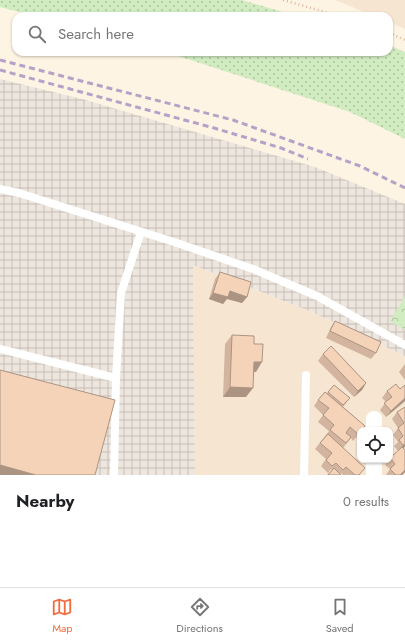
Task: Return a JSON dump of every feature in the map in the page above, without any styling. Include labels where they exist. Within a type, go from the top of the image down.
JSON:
[{"type":"street","points":[[374,463],[374,475]]},
{"type":"lane","points":[[0,189],[253,268],[317,296],[405,345]]},
{"type":"lane","points":[[114,475],[116,378],[121,293],[141,232]]},
{"type":"lane","points":[[0,349],[116,378]]},
{"type":"lane","points":[[304,475],[306,375]]},
{"type":"path","points":[[282,0],[325,12]]},
{"type":"path","points":[[393,35],[405,40]]},
{"type":"shaded area","points":[[335,0],[405,0],[405,29],[393,24],[393,12],[364,12]]},
{"type":"shaded area","points":[[0,79],[82,99],[315,167],[405,204],[405,356],[312,312],[193,265],[195,475],[0,475]]},
{"type":"shaded area","points":[[193,265],[312,312],[405,356],[405,475],[195,475]]},
{"type":"green space","points":[[0,0],[242,0],[282,12],[19,12],[0,7]]},
{"type":"green space","points":[[393,47],[405,52],[405,139],[350,112],[178,56],[393,56]]},
{"type":"green space","points":[[405,296],[405,330],[390,321]]},
{"type":"building","points":[[220,272],[251,282],[247,297],[230,291],[228,297],[213,293]]},
{"type":"building","points":[[335,321],[381,342],[376,353],[330,331]]},
{"type":"building","points":[[232,335],[254,336],[254,344],[263,344],[262,362],[254,362],[253,388],[230,387]]},
{"type":"building","points":[[331,346],[366,383],[358,391],[323,354]]},
{"type":"building","points":[[0,370],[115,400],[95,475],[36,475],[0,465]]},
{"type":"building","points":[[396,384],[400,389],[405,385],[405,398],[391,411],[384,403],[392,397],[387,391]]},
{"type":"building","points":[[334,385],[350,398],[343,405],[328,392]]},
{"type":"building","points":[[325,392],[365,426],[357,427],[357,433],[350,427],[346,433],[351,437],[346,443],[330,430],[334,425],[323,415],[329,408],[318,400]]},
{"type":"building","points":[[405,407],[405,444],[403,445],[399,440],[403,436],[398,428],[404,423],[397,412]]},
{"type":"building","points":[[328,434],[357,461],[357,463],[360,463],[365,468],[359,475],[355,475],[346,467],[343,470],[336,463],[332,466],[326,460],[332,453],[320,443]]},
{"type":"building","points":[[402,447],[405,450],[405,470],[400,475],[396,475],[390,469],[395,464],[393,462],[393,455]]},
{"type":"building","points":[[334,468],[341,475],[328,475]]},
{"type":"railway","points":[[0,60],[233,120],[360,166],[405,188]]},
{"type":"railway","points":[[0,70],[214,128],[281,148],[308,159]]}]
